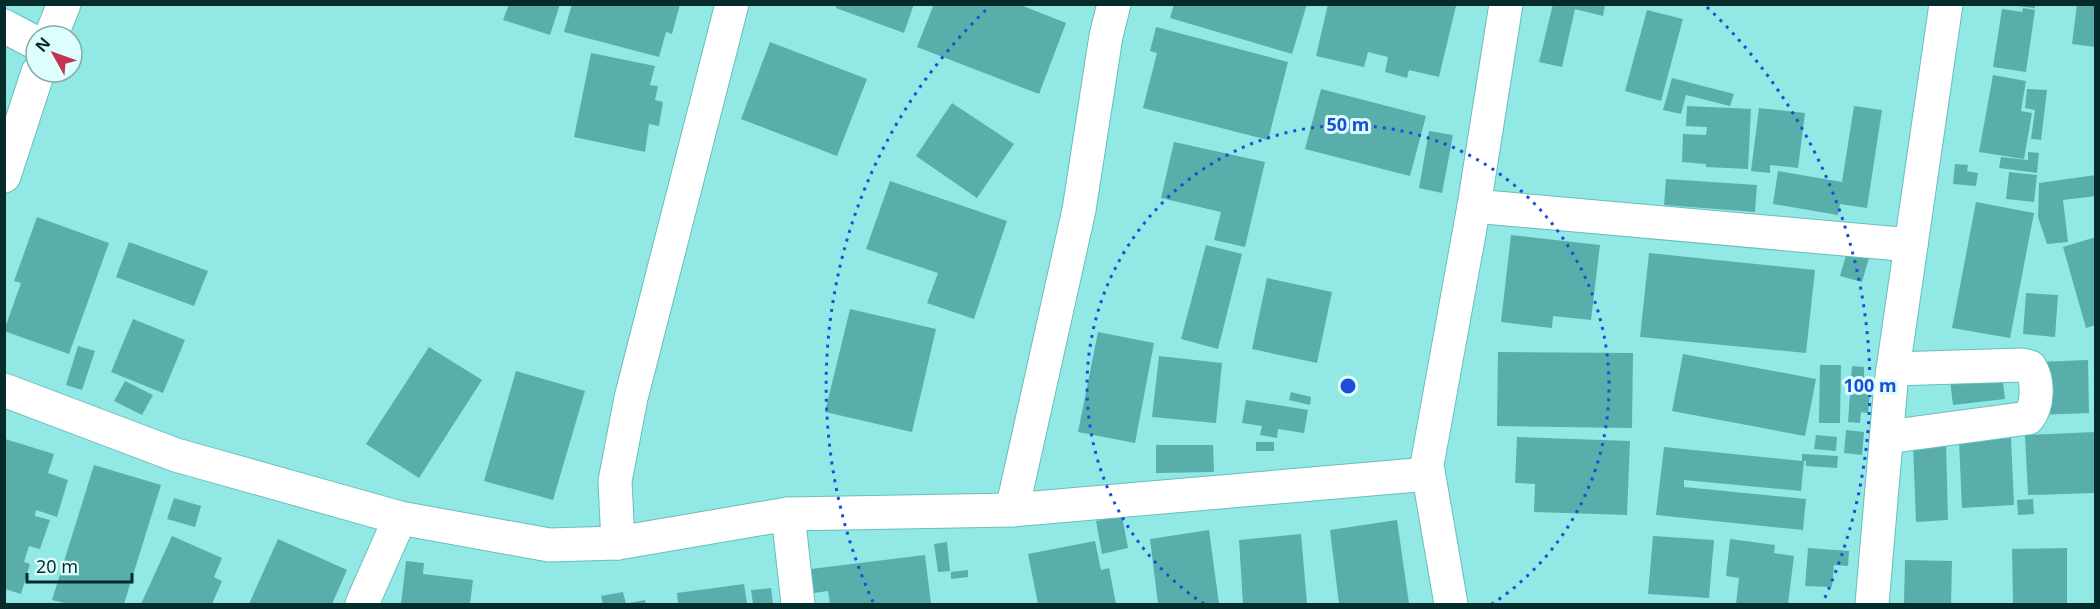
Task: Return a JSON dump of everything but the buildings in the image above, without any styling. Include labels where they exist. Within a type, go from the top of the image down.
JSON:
[{"type":"street","points":[[56,24],[64,4]]},
{"type":"street","points":[[618,543],[615,481],[631,398],[732,4]]},
{"type":"street","points":[[1011,510],[1079,210],[1106,36],[1114,4]]},
{"type":"street","points":[[1452,604],[1427,465],[1474,206],[1506,4]]},
{"type":"street","points":[[1872,604],[1893,369],[1946,4]]},
{"type":"street","points":[[4,26],[24,37]]},
{"type":"street","points":[[4,176],[34,84]]},
{"type":"street","points":[[1474,206],[1911,245]]},
{"type":"street","points":[[1887,437],[2028,418],[2036,407],[2035,374],[2030,368],[2022,365],[1893,369]]},
{"type":"street","points":[[4,390],[176,455],[400,518],[549,544],[618,543],[788,514],[1011,510],[1428,474]]},
{"type":"street","points":[[788,514],[798,604]]},
{"type":"street","points":[[362,604],[400,518]]}]
